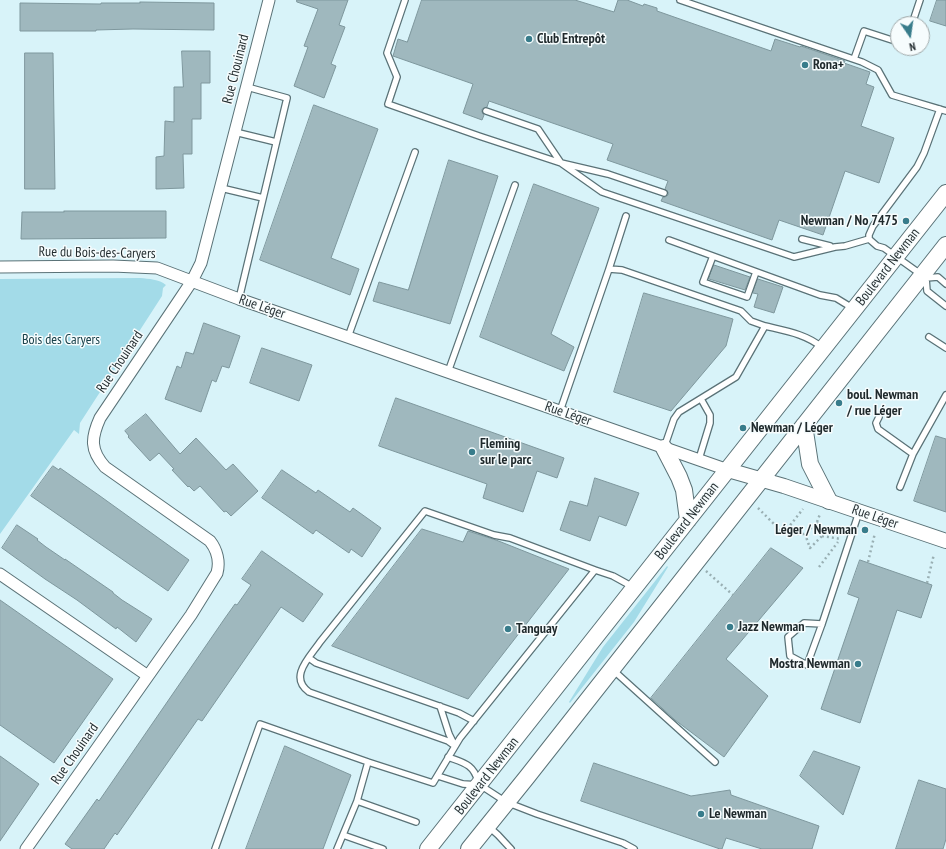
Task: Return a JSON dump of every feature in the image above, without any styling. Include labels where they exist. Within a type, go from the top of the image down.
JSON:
[{"type":"main road","name":"Boulevard Newman","points":[[428,849],[946,193]]},
{"type":"main road","points":[[469,849],[804,425],[924,277],[946,245]]},
{"type":"main road","points":[[804,425],[810,464],[824,508]]},
{"type":"main road","points":[[664,448],[684,490],[688,520]]},
{"type":"street","name":"Rue Chouinard","points":[[26,849],[216,577],[218,558],[214,546],[205,537],[105,467],[95,453],[93,437],[100,418],[192,281],[201,263],[269,0]]},
{"type":"street","name":"Rue du Bois-des-Caryers","points":[[0,268],[113,266],[146,267],[163,270],[192,281]]},
{"type":"street","name":"Rue Léger","points":[[192,281],[239,299],[664,448],[728,470],[784,486],[824,508],[859,512],[946,541]]},
{"type":"street","points":[[0,574],[148,676]]},
{"type":"lane","points":[[405,0],[387,53],[397,77],[388,104],[479,136],[561,162],[608,174],[664,193]]},
{"type":"lane","points":[[680,0],[854,59],[878,70],[892,95],[943,110],[921,160],[874,226],[869,235],[869,239]]},
{"type":"lane","points":[[915,16],[920,0]]},
{"type":"lane","points":[[854,59],[864,31],[890,39]]},
{"type":"lane","points":[[239,299],[287,98],[247,87]]},
{"type":"lane","points":[[486,111],[538,129],[561,162],[602,192],[794,257],[835,247],[846,246],[869,239]]},
{"type":"lane","points":[[235,132],[276,142]]},
{"type":"lane","points":[[348,337],[415,152]]},
{"type":"lane","points":[[448,372],[515,185]]},
{"type":"lane","points":[[221,188],[262,198]]},
{"type":"lane","points":[[560,411],[626,216]]},
{"type":"lane","points":[[802,239],[835,247]]},
{"type":"lane","points":[[869,239],[877,246],[884,248],[896,256],[924,277],[938,277],[946,284]]},
{"type":"lane","points":[[669,240],[820,295],[836,298],[854,309]]},
{"type":"lane","points":[[712,256],[703,282],[747,298],[756,272]]},
{"type":"lane","points":[[609,269],[622,270],[742,311],[751,321],[804,336],[816,342],[823,348]]},
{"type":"lane","points":[[924,277],[927,291],[946,306]]},
{"type":"lane","points":[[664,448],[674,419],[679,412],[736,378],[765,326]]},
{"type":"lane","points":[[929,337],[946,348]]},
{"type":"lane","points":[[900,487],[913,454],[946,395]]},
{"type":"lane","points":[[699,460],[710,423],[710,414],[701,399]]},
{"type":"lane","points":[[879,417],[876,423],[878,430],[913,454]]},
{"type":"lane","points":[[455,746],[448,742],[310,692],[302,686],[300,677],[304,665],[320,642],[425,511],[494,536],[510,538],[614,576],[635,588]]},
{"type":"lane","points":[[822,624],[804,623],[788,637],[790,656],[807,665],[822,624],[859,512]]},
{"type":"lane","points":[[215,849],[260,724],[432,783],[438,776],[455,746],[474,721],[595,570]]},
{"type":"lane","points":[[309,658],[316,663],[465,715],[474,721]]},
{"type":"lane","points":[[612,669],[715,762]]},
{"type":"lane","points":[[440,706],[449,734],[455,746]]},
{"type":"lane","points":[[448,757],[469,765],[474,770],[480,785]]},
{"type":"lane","points":[[337,849],[356,801],[368,762]]},
{"type":"lane","points":[[438,776],[463,784],[480,785],[506,802],[623,843],[634,849]]},
{"type":"lane","points":[[356,801],[416,822]]},
{"type":"lane","points":[[487,826],[511,849]]},
{"type":"lane","points":[[343,835],[383,849]]},
{"type":"path","points":[[757,508],[784,534],[805,534],[816,522],[824,508]]},
{"type":"path","points":[[784,534],[803,509]]},
{"type":"path","points":[[816,522],[822,536]]},
{"type":"path","points":[[868,562],[875,533]]},
{"type":"path","points":[[805,534],[810,548],[822,536]]},
{"type":"path","points":[[819,566],[841,539],[843,534]]},
{"type":"path","points":[[822,536],[841,539]]},
{"type":"path","points":[[927,583],[934,554]]},
{"type":"path","points":[[706,571],[733,595]]},
{"type":"green space","name":"Bois des Caryers","points":[[140,278],[157,280],[166,285],[163,288],[162,296],[80,423],[79,434],[74,430],[0,534],[0,279]]},
{"type":"green space","points":[[667,566],[668,567],[634,622],[570,703],[569,702],[603,647]]},
{"type":"building","points":[[297,0],[348,0],[339,25],[345,27],[331,64],[336,66],[324,98],[294,86],[308,47],[304,46],[318,9],[297,2]]},
{"type":"building","points":[[422,0],[575,0],[614,12],[618,0],[627,0],[643,6],[644,4],[657,8],[657,11],[771,51],[775,39],[845,61],[844,63],[870,72],[866,84],[874,87],[861,126],[894,138],[879,183],[845,171],[823,235],[779,220],[772,240],[661,201],[663,197],[668,195],[668,192],[665,189],[668,181],[607,160],[613,144],[489,101],[487,107],[482,109],[484,115],[482,120],[463,113],[473,84],[393,56],[398,39],[407,42]]},
{"type":"building","points":[[937,0],[946,0],[946,26],[930,21]]},
{"type":"building","points":[[140,2],[214,3],[214,30],[133,29],[96,31],[20,31],[20,3],[101,4]]},
{"type":"building","points":[[182,51],[210,51],[210,83],[201,83],[201,119],[192,119],[192,154],[183,154],[184,188],[156,189],[156,157],[164,156],[165,121],[174,122],[174,87],[183,87]]},
{"type":"building","points":[[25,53],[53,53],[55,189],[25,189]]},
{"type":"building","points":[[314,105],[378,129],[331,258],[359,269],[350,295],[260,260]]},
{"type":"building","points":[[449,160],[498,176],[450,324],[373,301],[379,282],[408,290]]},
{"type":"building","points":[[534,184],[599,208],[551,334],[574,347],[564,371],[480,337]]},
{"type":"building","points":[[166,211],[166,238],[21,239],[22,212]]},
{"type":"building","points":[[714,265],[750,277],[745,290],[709,279]]},
{"type":"building","points":[[758,279],[783,287],[774,313],[754,307],[758,294],[753,293]]},
{"type":"building","points":[[644,293],[733,319],[726,346],[671,411],[614,392]]},
{"type":"building","points":[[204,323],[240,336],[229,368],[222,366],[216,382],[212,380],[201,412],[165,399],[177,366],[181,368],[186,352],[193,354]]},
{"type":"building","points":[[262,348],[312,365],[299,401],[250,383]]},
{"type":"building","name":"Fleming sur le parc","points":[[396,398],[564,458],[557,478],[537,471],[523,512],[483,498],[487,484],[379,446]]},
{"type":"building","points":[[146,414],[180,454],[196,438],[226,470],[233,464],[258,491],[231,516],[226,511],[224,512],[200,486],[194,491],[189,486],[188,487],[159,453],[150,461],[128,437],[129,436],[125,431]]},
{"type":"building","points":[[936,436],[946,439],[946,512],[914,501]]},
{"type":"building","points":[[53,466],[59,470],[60,468],[189,560],[168,591],[31,496]]},
{"type":"building","points":[[282,470],[316,493],[318,490],[350,512],[353,508],[381,528],[362,557],[351,549],[349,553],[316,530],[313,534],[262,498]]},
{"type":"building","points":[[595,478],[639,493],[626,526],[599,516],[590,541],[560,530],[570,501],[587,506]]},
{"type":"building","points":[[17,525],[38,539],[37,540],[46,547],[113,592],[122,600],[152,619],[136,642],[117,627],[116,629],[2,548]]},
{"type":"building","points":[[422,529],[463,542],[468,531],[496,540],[569,569],[468,699],[332,646]]},
{"type":"building","name":"Jazz Newman","points":[[771,548],[803,568],[726,659],[768,696],[724,757],[675,720],[651,698]]},
{"type":"building","points":[[262,551],[323,594],[303,622],[281,607],[202,721],[198,719],[117,835],[115,833],[104,849],[72,849],[65,844],[97,799],[99,801],[225,618],[235,604],[237,605],[251,585],[242,579]]},
{"type":"building","name":"Mostra Newman","points":[[860,560],[932,585],[921,618],[897,610],[860,723],[821,709],[859,598],[848,594]]},
{"type":"building","points":[[0,600],[113,679],[54,763],[0,725]]},
{"type":"building","points":[[285,746],[351,775],[323,849],[246,849]]},
{"type":"building","points":[[814,751],[860,767],[843,815],[800,776]]},
{"type":"building","points":[[0,756],[39,784],[0,841]]},
{"type":"building","name":"Le Newman","points":[[594,763],[691,796],[730,790],[731,795],[819,826],[812,849],[762,849],[726,838],[722,849],[720,849],[581,801]]},
{"type":"building","points":[[919,780],[946,789],[946,839],[943,849],[896,849]]},
{"type":"place","name":"Club Entrepôt","points":[[529,39]]},
{"type":"place","name":"Rona+","points":[[805,65]]},
{"type":"place","name":"Newman / No 7475","points":[[906,221]]},
{"type":"place","name":"boul. Newman / rue Léger","points":[[839,403]]},
{"type":"place","name":"Newman / Léger","points":[[743,428]]},
{"type":"place","name":"Fleming sur le parc","points":[[472,452]]},
{"type":"place","name":"Léger / Newman","points":[[865,530]]},
{"type":"place","name":"Jazz Newman","points":[[730,627]]},
{"type":"place","name":"Tanguay","points":[[508,629]]},
{"type":"place","name":"Mostra Newman","points":[[858,664]]},
{"type":"place","name":"Le Newman","points":[[701,814]]}]
